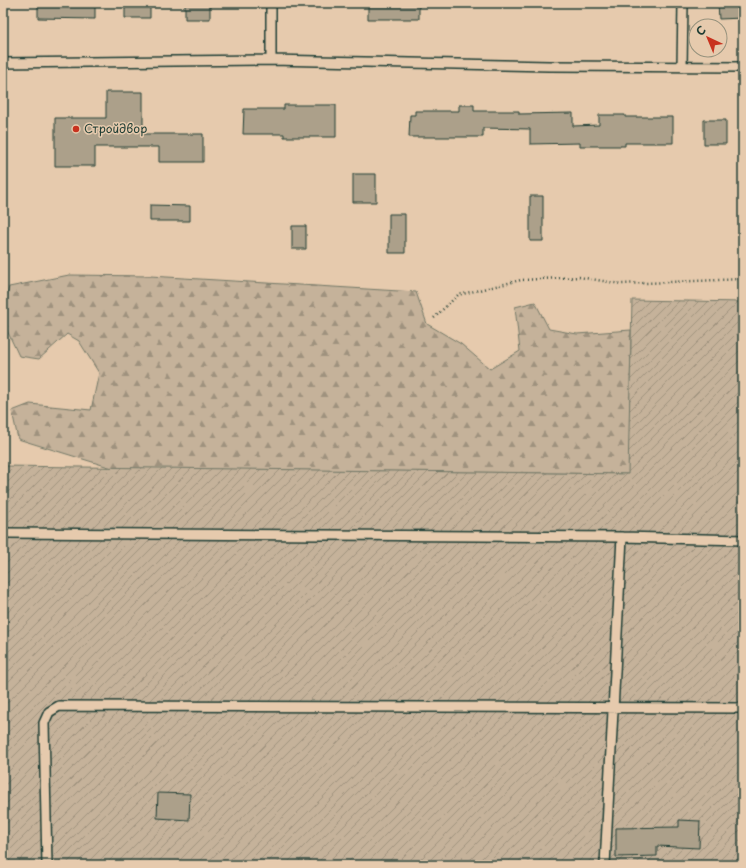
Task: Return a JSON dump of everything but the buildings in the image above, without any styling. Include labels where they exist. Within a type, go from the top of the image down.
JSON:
[{"type":"lane","points":[[271,3],[271,60]]},
{"type":"lane","points":[[682,66],[683,3]]},
{"type":"lane","points":[[3,64],[271,60],[541,66],[743,67]]},
{"type":"lane","points":[[5,533],[622,536],[743,540]]},
{"type":"lane","points":[[605,865],[622,536]]},
{"type":"lane","points":[[47,865],[44,723],[49,712],[59,706],[743,708]]},
{"type":"path","points":[[434,318],[458,295],[521,280],[579,278],[621,284],[743,279]]},
{"type":"green space","points":[[69,275],[150,276],[416,292],[427,324],[461,344],[490,369],[520,351],[515,307],[535,302],[549,329],[577,334],[631,330],[629,474],[112,468],[18,439],[12,411],[30,404],[91,410],[99,373],[79,341],[67,334],[39,359],[19,356],[3,322],[3,311],[9,287]]},
{"type":"green space","points":[[632,300],[743,302],[743,865],[3,865],[3,466],[628,474]]},
{"type":"place","name":"Стройдвор","points":[[76,129]]}]
